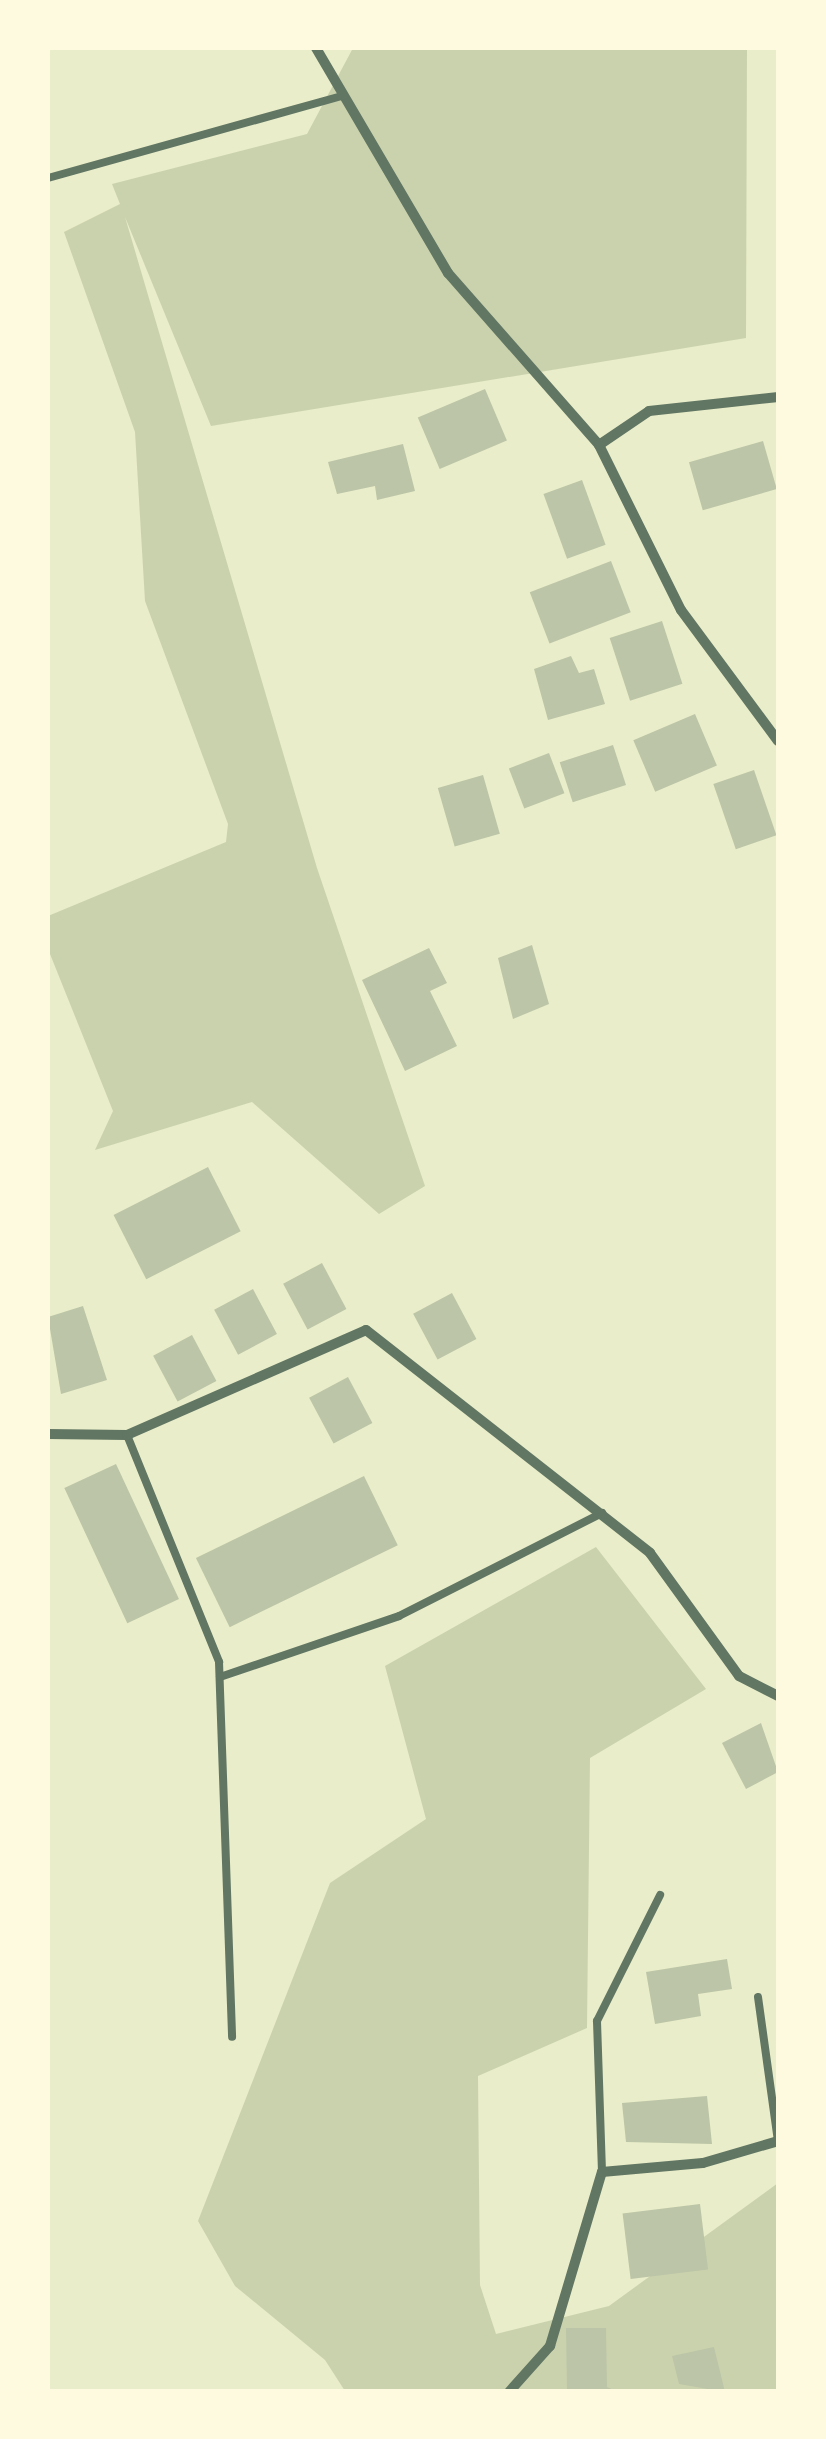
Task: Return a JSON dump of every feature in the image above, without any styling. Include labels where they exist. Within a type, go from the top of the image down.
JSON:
[{"type":"street","points":[[316,48],[448,273],[599,445],[682,610],[778,741]]},
{"type":"street","points":[[599,445],[649,411],[778,397]]},
{"type":"street","points":[[48,1433],[127,1435],[366,1330],[650,1553],[739,1676],[778,1696]]},
{"type":"street","points":[[510,2392],[550,2346],[602,2172],[703,2163],[778,2141]]},
{"type":"lane","points":[[48,178],[342,96]]},
{"type":"lane","points":[[127,1435],[220,1677],[232,2037]]},
{"type":"lane","points":[[220,1677],[399,1616],[602,1513]]},
{"type":"lane","points":[[602,2172],[597,2021],[660,1896]]},
{"type":"lane","points":[[758,1997],[778,2141]]},
{"type":"green space","points":[[353,48],[747,48],[746,338],[211,426],[125,217],[317,868],[425,1186],[379,1214],[252,1102],[95,1150],[113,1111],[48,949],[48,916],[226,842],[228,824],[145,601],[135,432],[64,232],[120,204],[112,184],[307,134]]},
{"type":"green space","points":[[596,1547],[706,1689],[590,1758],[587,2028],[478,2076],[480,2285],[496,2334],[609,2306],[778,2183],[778,2391],[345,2391],[325,2360],[235,2286],[198,2221],[330,1883],[426,1819],[385,1666]]},
{"type":"building","points":[[485,389],[507,441],[440,469],[418,418]]},
{"type":"building","points":[[763,441],[777,489],[703,510],[689,462]]},
{"type":"building","points":[[403,444],[415,491],[377,500],[375,486],[337,494],[328,462]]},
{"type":"building","points":[[582,480],[606,545],[567,559],[543,494]]},
{"type":"building","points":[[611,561],[631,612],[549,644],[530,592]]},
{"type":"building","points":[[662,621],[682,684],[630,701],[610,638]]},
{"type":"building","points":[[571,656],[579,673],[594,669],[605,704],[548,720],[534,669]]},
{"type":"building","points":[[695,714],[717,766],[655,792],[633,740]]},
{"type":"building","points":[[613,745],[626,785],[573,802],[560,762]]},
{"type":"building","points":[[549,753],[564,793],[524,809],[509,768]]},
{"type":"building","points":[[754,770],[776,835],[736,849],[713,784]]},
{"type":"building","points":[[483,775],[500,834],[455,847],[438,788]]},
{"type":"building","points":[[532,945],[549,1004],[513,1019],[498,958]]},
{"type":"building","points":[[429,948],[447,983],[430,991],[457,1046],[405,1071],[362,980]]},
{"type":"building","points":[[208,1167],[241,1231],[146,1279],[114,1215]]},
{"type":"building","points":[[322,1263],[346,1309],[308,1330],[283,1284]]},
{"type":"building","points":[[253,1289],[277,1334],[238,1355],[214,1310]]},
{"type":"building","points":[[452,1293],[476,1339],[438,1360],[413,1314]]},
{"type":"building","points":[[83,1306],[107,1380],[61,1394],[48,1317]]},
{"type":"building","points":[[192,1335],[216,1381],[178,1402],[153,1356]]},
{"type":"building","points":[[348,1377],[372,1423],[334,1444],[309,1398]]},
{"type":"building","points":[[116,1464],[179,1599],[127,1623],[64,1488]]},
{"type":"building","points":[[364,1476],[398,1545],[230,1627],[196,1558]]},
{"type":"building","points":[[761,1723],[778,1772],[746,1789],[722,1743]]},
{"type":"building","points":[[727,1959],[732,1989],[698,1994],[701,2016],[655,2024],[646,1972]]},
{"type":"building","points":[[707,2096],[712,2144],[626,2142],[622,2103]]},
{"type":"building","points":[[700,2204],[708,2270],[631,2279],[623,2214]]},
{"type":"building","points":[[566,2328],[606,2328],[607,2387],[619,2392],[567,2392]]},
{"type":"building","points":[[714,2347],[725,2392],[679,2384],[672,2356]]}]
